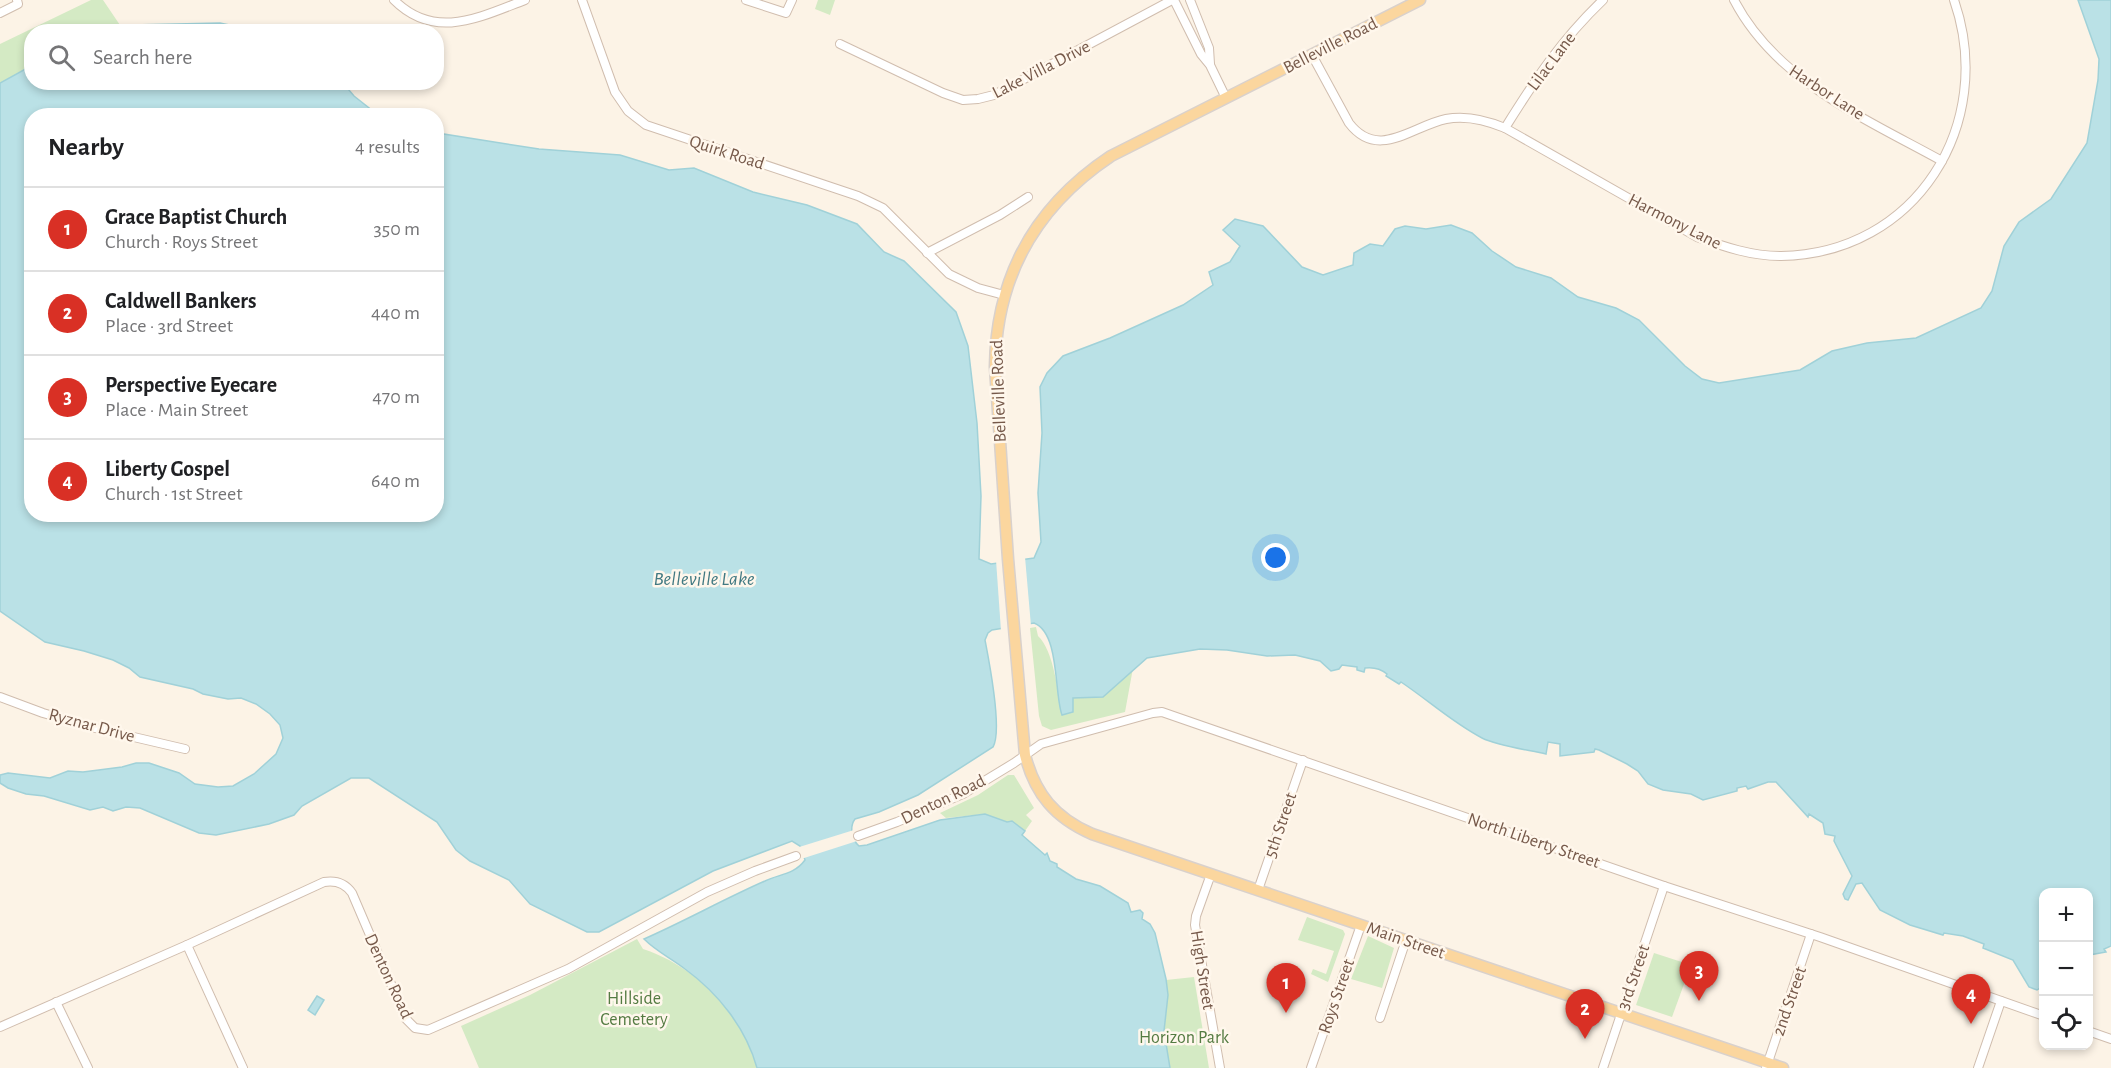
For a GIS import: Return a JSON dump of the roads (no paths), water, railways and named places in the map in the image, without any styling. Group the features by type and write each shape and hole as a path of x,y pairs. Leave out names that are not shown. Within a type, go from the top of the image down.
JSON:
{"main road":[{"name":"Belleville Road","path":"1040,793 1032,779 1025,755 1008,560 995,367 996,333 1004,296 1016,264 1029,237 1057,201 1074,183 1111,156 1419,0"},
{"name":"Main Street","path":"1040,793 1057,813 1082,830 1621,1012 1766,1066 1783,1068"}],"street":[{"path":"0,14 18,4 17,0"},
{"path":"394,0 411,14 432,22 443,23 468,20 525,0"},
{"name":"Quirk Road","path":"582,0 615,92 623,105 637,119 667,133 858,196 883,208 949,273 963,282 1004,296"},
{"path":"746,0 786,13 792,0"},
{"name":"Lake Villa Drive","path":"840,44 943,93 963,100 978,99 993,95 1173,0 1226,98"},
{"name":"Lake Villa Drive","path":"1190,0 1209,48 1210,65"},
{"name":"Lilac Lane","path":"1505,128 1550,58 1603,0"},
{"name":"Harbor Lane","path":"1734,0 1762,42 1798,76 1818,90 1942,161"},
{"name":"Harmony Lane","path":"1312,55 1349,123 1357,132 1368,138 1379,141 1395,138 1456,117 1481,120 1505,128 1697,237 1732,249 1766,255 1793,255 1817,252 1866,235 1888,221 1911,201 1942,161 1957,128 1966,89 1964,36 1954,0"},
{"path":"927,253 1000,215 1028,196"},
{"name":"Ryznar Drive","path":"0,697 91,727 185,749"},
{"name":"North Liberty Street","path":"1025,755 1041,744 1162,712 1664,886 1811,934 2039,1015"},
{"name":"Denton Road","path":"858,836 963,794 1025,755"},
{"name":"5th Street","path":"1258,890 1303,760"},
{"name":"Denton Road","path":"0,1027 324,882 340,882 352,894 406,1019 415,1028 428,1030 568,969 715,888 796,856"},
{"name":"High Street","path":"1211,874 1195,925 1220,1068"},
{"name":"3rd Street","path":"1603,1068 1664,886"},
{"name":"Roys Street","path":"1311,1068 1361,925"},
{"name":"2nd Street","path":"1766,1066 1811,934"},
{"path":"1380,1018 1406,940"},
{"path":"187,945 243,1068"},
{"path":"1978,1068 2001,1001"},
{"path":"56,1002 88,1068"},
{"path":"2093,1033 2111,1039"}],"water":[{"name":"Belleville Lake","path":"2078,0 2111,0 2111,946 2104,949 2106,952 2093,954 2093,888 2039,888 2039,989 2037,990 2029,987 2013,960 1983,948 1984,944 1963,936 1944,933 1943,935 1910,925 1880,910 1862,883 1856,884 1848,900 1845,899 1843,894 1852,876 1834,841 1835,836 1825,834 1823,823 1809,814 1808,817 1776,782 1768,782 1748,789 1746,786 1737,788 1737,791 1703,800 1691,794 1663,790 1648,784 1638,771 1627,764 1599,750 1560,756 1560,744 1548,742 1546,754 1496,743 1471,732 1401,682 1399,684 1380,670 1365,668 1364,672 1357,670 1357,667 1342,665 1339,669 1331,671 1320,661 1295,655 1267,656 1227,650 1200,649 1147,658 1103,697 1073,698 1073,712 1062,715 1052,651 1042,629 1034,623 992,630 985,640 996,711 996,738 993,747 918,795 879,812 855,819 852,826 853,837 859,846 867,845 940,820 985,814 1007,822 1012,821 1025,831 1022,835 1045,855 1047,853 1050,861 1057,864 1057,867 1076,879 1100,886 1128,903 1131,912 1140,910 1143,913 1142,919 1150,924 1155,933 1166,979 1168,995 1164,1031 1170,1068 757,1068 746,1039 719,1000 680,965 644,939 750,888 796,869 805,860 800,846 792,841 713,871 599,932 587,932 530,904 509,880 470,861 456,850 437,822 369,778 351,778 302,806 294,815 269,824 216,835 199,833 140,808 126,807 113,811 103,807 90,810 44,796 26,794 0,783 0,775 8,773 50,778 68,771 83,772 149,763 179,773 195,784 233,786 254,774 276,754 283,738 280,725 256,704 241,698 228,699 203,694 193,689 140,677 113,660 45,642 0,611 0,83 24,70 24,90 349,90 369,108 24,108 24,522 444,522 444,134 539,149 620,155 669,170 694,168 753,192 807,205 857,224 884,252 904,261 956,312 968,346 977,423 981,496 979,559 991,564 1034,558 1041,542 1038,493 1042,433 1040,387 1047,373 1063,356 1110,338 1183,305 1213,285 1209,272 1230,262 1240,246 1223,230 1235,219 1263,226 1302,267 1323,275 1353,265 1354,253 1370,244 1383,246 1395,229 1405,226 1426,229 1451,225 1472,233 1492,251 1516,267 1551,278 1578,297 1616,308 1639,320 1685,366 1702,379 1719,383 1800,370 1832,351 1867,343 1916,338 1981,308 1992,291 2004,246 2019,222 2051,199 2087,143 2098,80 2099,59"},
{"path":"220,23 225,24 176,24"},
{"path":"317,996 324,1000 315,1015 308,1010"}],"place":[{"name":"Perspective Eyecare","path":"1699,1001"},
{"name":"Grace Baptist Church","path":"1286,1013"},
{"name":"Liberty Gospel","path":"1971,1024"},
{"name":"Caldwell Bankers","path":"1585,1039"}],"park label":[{"name":"Hillside Cemetery","path":"634,1008"},
{"name":"Horizon Park","path":"1184,1037"}]}
